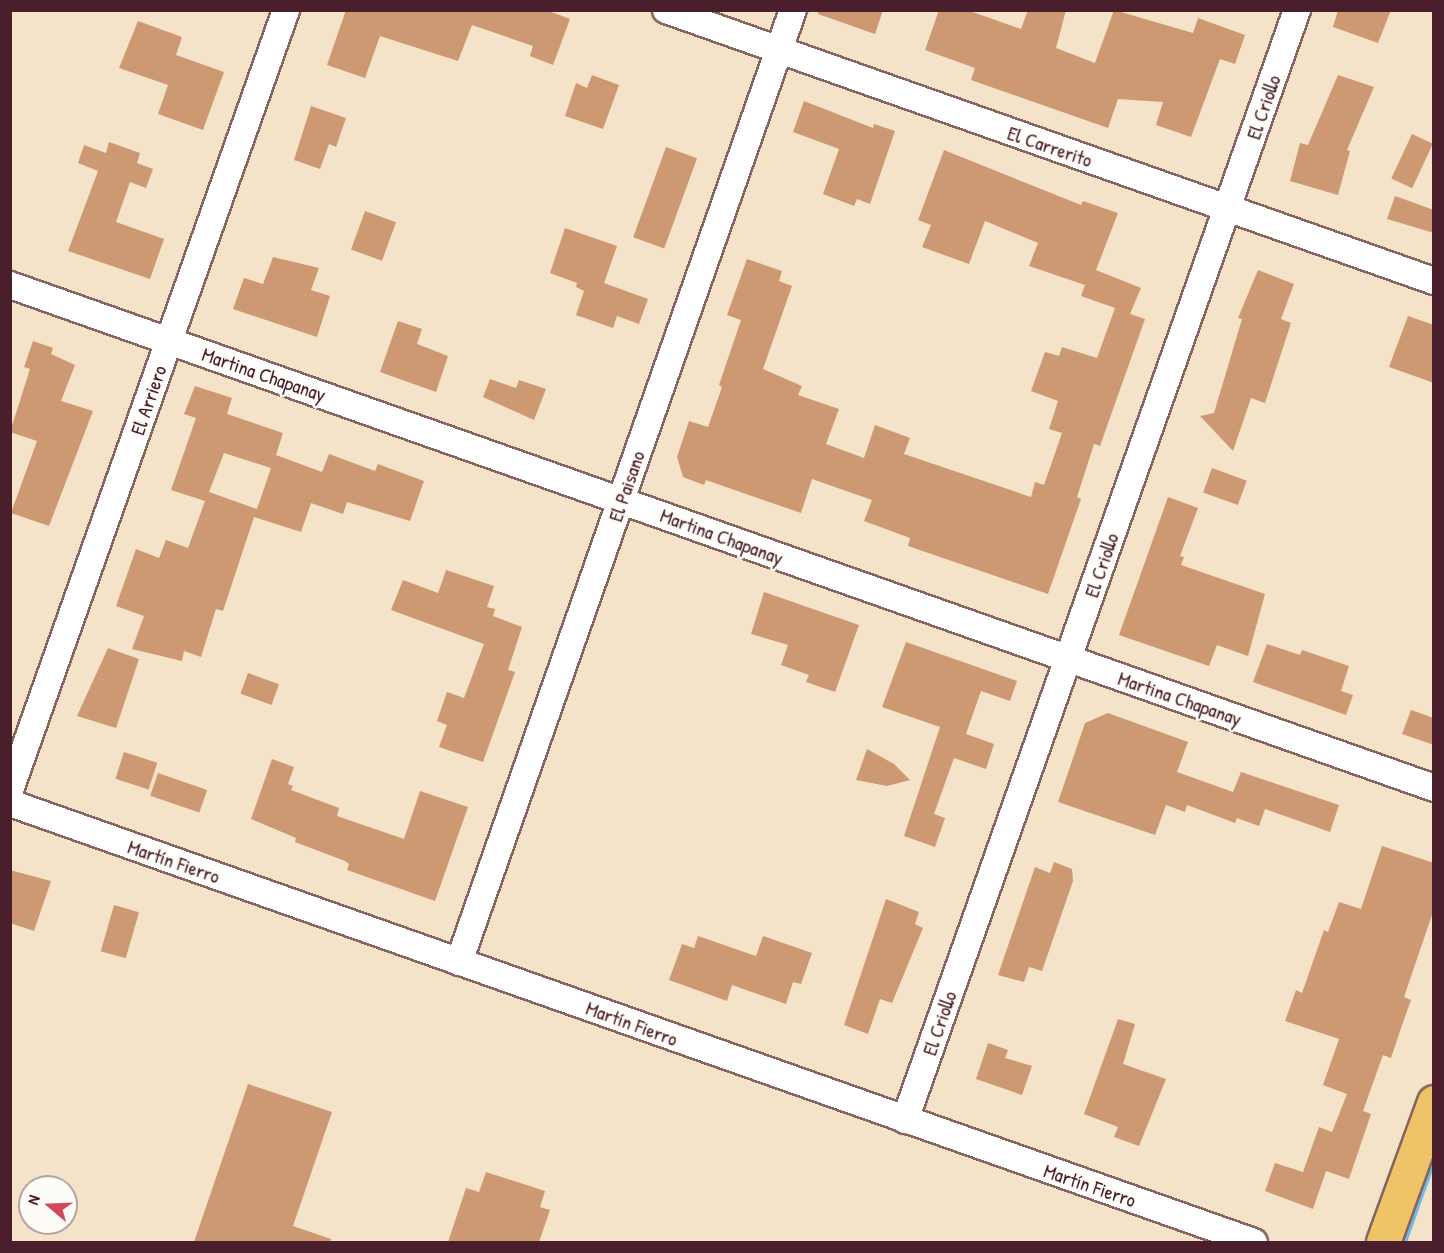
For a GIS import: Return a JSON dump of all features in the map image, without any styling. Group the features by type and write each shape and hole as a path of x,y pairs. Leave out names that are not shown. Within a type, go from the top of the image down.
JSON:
{"main road":[{"path":"1383,1242 1434,1102"}],"street":[{"name":"El Arriero","path":"10,790 285,10"},
{"name":"El Carrerito","path":"666,10 1434,281"},
{"name":"El Paisano","path":"459,962 793,10"},
{"name":"El Criollo","path":"905,1119 1297,10"},
{"name":"Martina Chapanay","path":"10,285 1434,788"},
{"name":"Martín Fierro","path":"10,803 1254,1242"}],"building":[{"path":"346,10 546,10 570,19 553,65 530,56 533,46 472,25 458,61 380,36 365,78 327,65"},
{"path":"818,10 883,10 875,34 818,14"},
{"path":"939,10 967,10 1021,29 1028,10 1066,10 1056,48 1095,63 1114,10 1193,33 1198,18 1245,35 1235,64 1220,59 1191,137 1156,125 1163,102 1118,99 1108,128 971,80 975,68 925,50"},
{"path":"1338,10 1391,10 1378,43 1333,27"},
{"path":"138,21 182,37 176,55 224,72 203,130 158,114 168,85 119,68"},
{"path":"592,75 619,85 603,129 565,116 576,83 587,88"},
{"path":"1338,75 1374,87 1347,150 1350,151 1338,195 1290,181 1300,143 1308,145"},
{"path":"804,101 873,128 874,124 895,131 870,204 857,199 854,206 823,194 839,149 793,132"},
{"path":"311,106 346,118 336,147 329,144 320,169 294,160"},
{"path":"1412,134 1433,144 1412,188 1391,178"},
{"path":"109,142 140,153 137,163 153,169 146,188 130,182 116,222 164,239 150,279 68,251 98,171 78,163 84,145 106,153"},
{"path":"666,147 697,158 664,248 633,237"},
{"path":"944,150 1081,205 1083,201 1118,213 1096,270 1141,288 1130,314 1145,319 1100,446 1094,444 1077,497 1081,499 1048,594 908,546 910,538 864,521 872,500 812,479 801,513 706,480 704,485 683,477 677,457 689,421 708,427 722,387 719,385 741,320 727,315 747,259 782,271 779,281 792,286 763,369 802,386 798,395 839,409 826,444 864,458 875,425 910,438 904,454 1031,497 1035,482 1044,485 1062,433 1049,429 1058,401 1031,391 1045,352 1059,356 1062,347 1097,358 1115,308 1081,296 1085,285 1029,266 1038,243 985,221 969,264 922,247 931,225 918,220"},
{"path":"1395,196 1434,210 1434,233 1387,219"},
{"path":"365,211 396,222 382,261 351,250"},
{"path":"565,228 617,246 604,283 648,299 639,324 617,316 613,328 576,315 584,291 576,287 577,283 550,273"},
{"path":"273,257 319,268 311,290 330,296 317,337 233,309 244,278 263,284"},
{"path":"1258,270 1294,284 1281,319 1291,323 1265,403 1251,398 1233,451 1200,416 1214,413 1242,319 1238,318"},
{"path":"1408,316 1434,325 1434,383 1389,367"},
{"path":"398,321 422,329 417,344 448,356 436,392 380,372"},
{"path":"33,341 53,348 51,354 75,365 61,401 93,411 49,526 11,513 37,441 10,432 30,369 24,367"},
{"path":"490,379 516,388 519,380 546,389 534,420 483,397"},
{"path":"195,386 232,398 227,414 283,433 276,455 322,472 329,454 375,471 378,464 424,481 410,521 347,502 343,514 311,503 301,532 254,517 223,611 216,609 201,657 184,651 182,661 132,649 144,616 116,606 136,549 159,558 166,540 188,548 205,501 171,490 196,418 184,414","holes":["224,453 271,468 257,509 209,492"]},
{"path":"1212,468 1247,481 1238,505 1203,492"},
{"path":"1168,497 1198,508 1180,556 1184,557 1181,565 1265,594 1248,656 1217,645 1209,666 1119,635"},
{"path":"446,570 494,586 487,607 495,609 493,616 522,627 508,670 515,672 483,762 439,747 447,725 437,721 447,692 464,698 484,644 391,610 403,580 438,593"},
{"path":"764,592 859,625 835,692 806,682 809,675 781,665 788,645 751,634"},
{"path":"906,642 1017,681 1010,701 981,691 966,734 994,744 986,769 954,758 934,814 945,818 935,847 904,836 940,727 882,707"},
{"path":"1267,644 1300,655 1302,650 1349,666 1341,691 1353,695 1346,715 1253,682"},
{"path":"108,648 139,659 116,728 77,716"},
{"path":"248,673 279,684 271,705 240,694"},
{"path":"1411,710 1434,718 1434,745 1402,734"},
{"path":"1108,713 1188,742 1177,772 1233,792 1241,772 1339,805 1330,832 1265,809 1259,826 1237,818 1235,823 1187,805 1185,812 1166,805 1155,835 1058,802 1085,723"},
{"path":"867,749 894,764 910,780 887,786 856,780"},
{"path":"124,752 157,763 149,789 115,779"},
{"path":"272,759 294,767 288,784 293,786 291,790 339,808 337,816 404,839 420,791 468,807 435,901 347,870 349,864 345,861 295,842 296,838 251,819"},
{"path":"158,773 207,790 199,813 150,796"},
{"path":"1382,846 1434,863 1434,909 1404,997 1411,1000 1391,1058 1383,1055 1363,1111 1371,1114 1349,1179 1326,1171 1313,1209 1265,1191 1275,1163 1303,1172 1319,1127 1332,1132 1347,1094 1323,1085 1339,1039 1285,1021 1296,990 1302,993 1324,930 1328,932 1339,902 1361,909"},
{"path":"1054,862 1072,869 1073,881 1042,971 1029,967 1024,982 998,975 1035,867 1050,873"},
{"path":"10,870 51,881 34,931 10,923"},
{"path":"886,899 919,912 915,924 923,928 892,1003 880,999 868,1034 844,1025"},
{"path":"114,905 139,912 126,958 101,951"},
{"path":"698,936 756,956 763,936 812,953 801,984 793,982 786,1004 732,985 727,1001 669,980 682,944 694,948"},
{"path":"1118,1019 1135,1024 1123,1064 1166,1079 1139,1146 1114,1137 1118,1127 1084,1114"},
{"path":"988,1043 1008,1050 1005,1058 1032,1066 1022,1095 976,1079"},
{"path":"248,1084 332,1112 293,1226 331,1239 330,1242 194,1242"},
{"path":"486,1172 545,1191 540,1207 550,1210 539,1242 448,1242 466,1188 479,1192"}],"waterway":[{"path":"1403,1242 1434,1155"}]}
